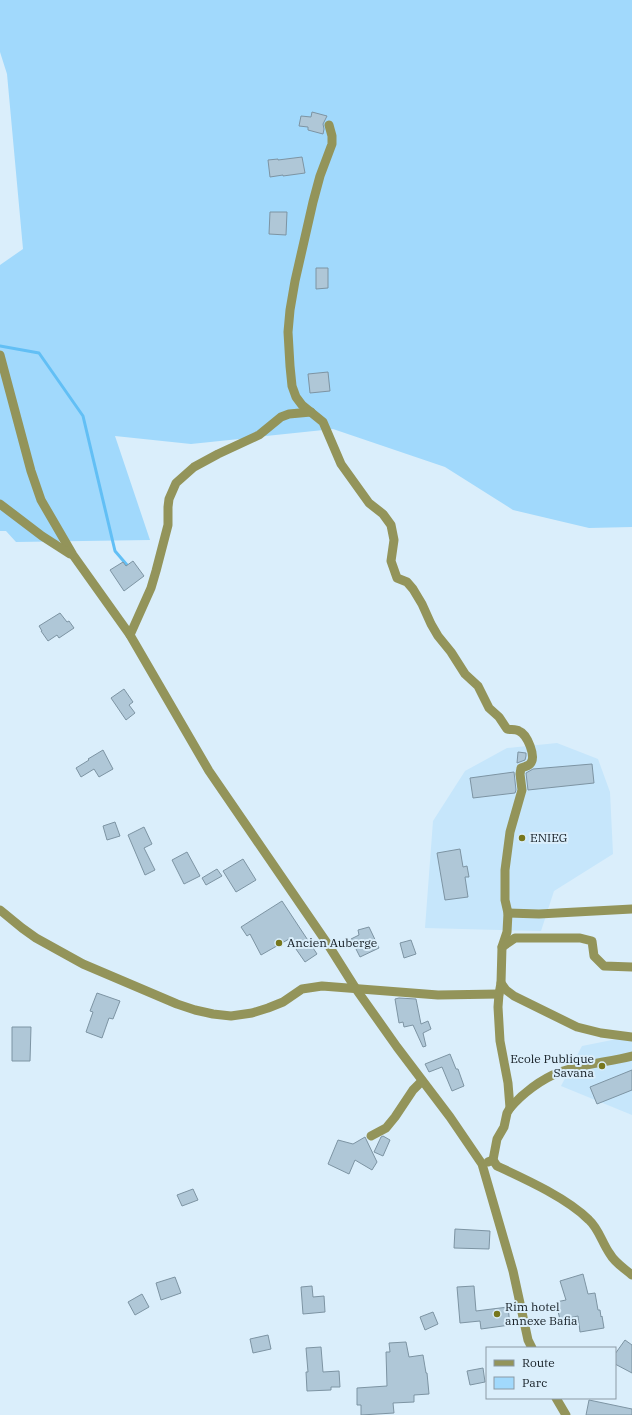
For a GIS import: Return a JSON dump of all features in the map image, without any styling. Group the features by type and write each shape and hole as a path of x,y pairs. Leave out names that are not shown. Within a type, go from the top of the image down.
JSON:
{"street":[{"path":"329,125 332,136 332,144 320,176 295,281 288,332 292,386 296,397 302,405 323,422 341,464 369,503 383,514 391,525 394,540 391,561 397,578 407,582 413,589 438,636 451,652 465,674 478,686 489,708 499,717 507,729 521,731 533,754 530,764 521,768 520,774 522,790 510,832 505,870 505,900 508,913 507,932 502,947 498,1026 508,1083 510,1108"},
{"path":"0,355 31,471 41,500 73,555 130,635 209,771 314,923 356,989 422,1081 450,1116 482,1164 508,1252 528,1340 532,1347"},
{"path":"130,635 151,588 168,525 170,499 176,483 194,467 259,435 281,417 289,414 311,412"},
{"path":"0,504 42,536 73,555"},
{"path":"508,913 539,914 632,909"},
{"path":"0,910 22,928 59,951 106,975 195,1010 213,1014 231,1016 252,1013 283,1002 302,989 322,986 438,995 499,994"},
{"path":"502,947 515,938 580,938 592,941 594,956 604,966 632,967"},
{"path":"501,983 506,990 514,996 577,1026 601,1033 632,1037"},
{"path":"632,1056 559,1072 540,1082 517,1100 510,1108 507,1113 504,1127 497,1139 493,1160 497,1166 541,1187 565,1202 589,1220 597,1229 610,1256 632,1275"},
{"path":"371,1136 386,1128 399,1112 413,1090 422,1081"},
{"path":"482,1164 493,1160"},
{"path":"557,1399 566,1415"}],"shaded area":[{"name":"ENIEG","path":"557,743 598,759 610,792 613,854 554,891 541,931 425,928 433,821 465,771 507,748"},
{"name":"Ecole Publique Savana","path":"632,1036 632,1115 561,1086 582,1046"}],"green space":[{"path":"0,0 632,0 632,527 589,528 513,510 445,467 333,429 191,444 115,436 150,540 16,542 6,531 0,531 0,265 23,249 7,74 0,52"}],"building":[{"path":"312,112 327,116 323,124 323,134 308,130 308,127 299,126 301,116 311,117"},
{"path":"302,157 305,173 270,177 268,160"},
{"path":"270,212 287,212 286,235 269,234"},
{"path":"316,268 328,268 328,288 316,289"},
{"path":"328,372 330,391 310,393 308,374"},
{"path":"133,561 144,576 124,591 110,570 123,562 126,566"},
{"path":"60,613 74,628 59,638 57,635 48,641 39,626"},
{"path":"124,689 133,702 129,705 135,713 126,720 111,698"},
{"path":"103,750 113,769 99,777 94,769 81,777 76,768"},
{"path":"518,752 526,753 526,756 525,760 517,763"},
{"path":"592,764 594,783 528,790 526,773 533,769"},
{"path":"514,772 515,793 473,798 470,778"},
{"path":"115,822 120,836 107,840 103,826"},
{"path":"144,827 152,844 144,848 155,870 145,875 128,835"},
{"path":"460,849 463,867 467,866 469,877 465,877 468,897 445,900 437,853"},
{"path":"187,852 200,876 184,884 172,860"},
{"path":"243,859 256,880 236,892 223,871"},
{"path":"217,869 222,876 206,885 202,878"},
{"path":"282,901 317,954 305,962 289,939 261,955 250,934 247,936 241,927"},
{"path":"369,927 379,948 360,957 351,939 359,935 358,930"},
{"path":"411,940 416,954 404,958 400,943"},
{"path":"97,993 120,1001 113,1019 109,1018 102,1038 86,1032 93,1012 90,1011"},
{"path":"395,999 416,999 421,1024 428,1021 431,1029 423,1033 426,1046 423,1047 413,1025 404,1027 403,1022 399,1023"},
{"path":"12,1027 31,1027 30,1061 12,1061"},
{"path":"450,1054 456,1069 458,1069 464,1086 452,1091 442,1067 429,1072 425,1064"},
{"path":"632,1070 632,1090 597,1104 590,1087"},
{"path":"383,1136 390,1140 383,1156 374,1152 381,1137"},
{"path":"365,1137 377,1162 372,1170 355,1160 349,1174 328,1164 338,1140 353,1144"},
{"path":"193,1189 198,1200 182,1206 177,1195"},
{"path":"455,1229 490,1231 489,1249 454,1248"},
{"path":"583,1274 588,1294 595,1293 598,1310 600,1310 601,1317 602,1316 604,1328 580,1332 578,1316 560,1320 556,1302 566,1300 560,1281"},
{"path":"175,1277 181,1293 161,1300 156,1283"},
{"path":"312,1286 313,1297 324,1296 325,1312 303,1314 301,1287"},
{"path":"474,1286 476,1311 508,1307 510,1325 481,1329 480,1321 460,1323 457,1287"},
{"path":"142,1294 149,1307 135,1315 128,1302"},
{"path":"433,1312 438,1324 425,1330 420,1317"},
{"path":"268,1335 271,1349 253,1353 250,1339"},
{"path":"625,1340 632,1345 632,1373 616,1365 616,1353"},
{"path":"406,1342 409,1357 423,1355 427,1373 429,1394 414,1395 414,1402 393,1403 394,1413 361,1415 361,1405 357,1405 357,1388 387,1386 386,1352 390,1352 389,1343"},
{"path":"321,1347 323,1372 339,1371 340,1387 331,1387 331,1390 307,1391 306,1372 308,1372 306,1348"},
{"path":"483,1368 485,1382 470,1385 467,1371"},
{"path":"589,1400 632,1409 632,1415 586,1415"}],"waterway":[{"path":"0,346 39,353 83,416 115,551 127,565"}],"place":[{"name":"ENIEG","path":"522,838"},
{"name":"Ancien Auberge","path":"279,943"},
{"name":"Ecole Publique Savana","path":"602,1066"},
{"name":"Rim hotel annexe Bafia","path":"497,1314"}]}
